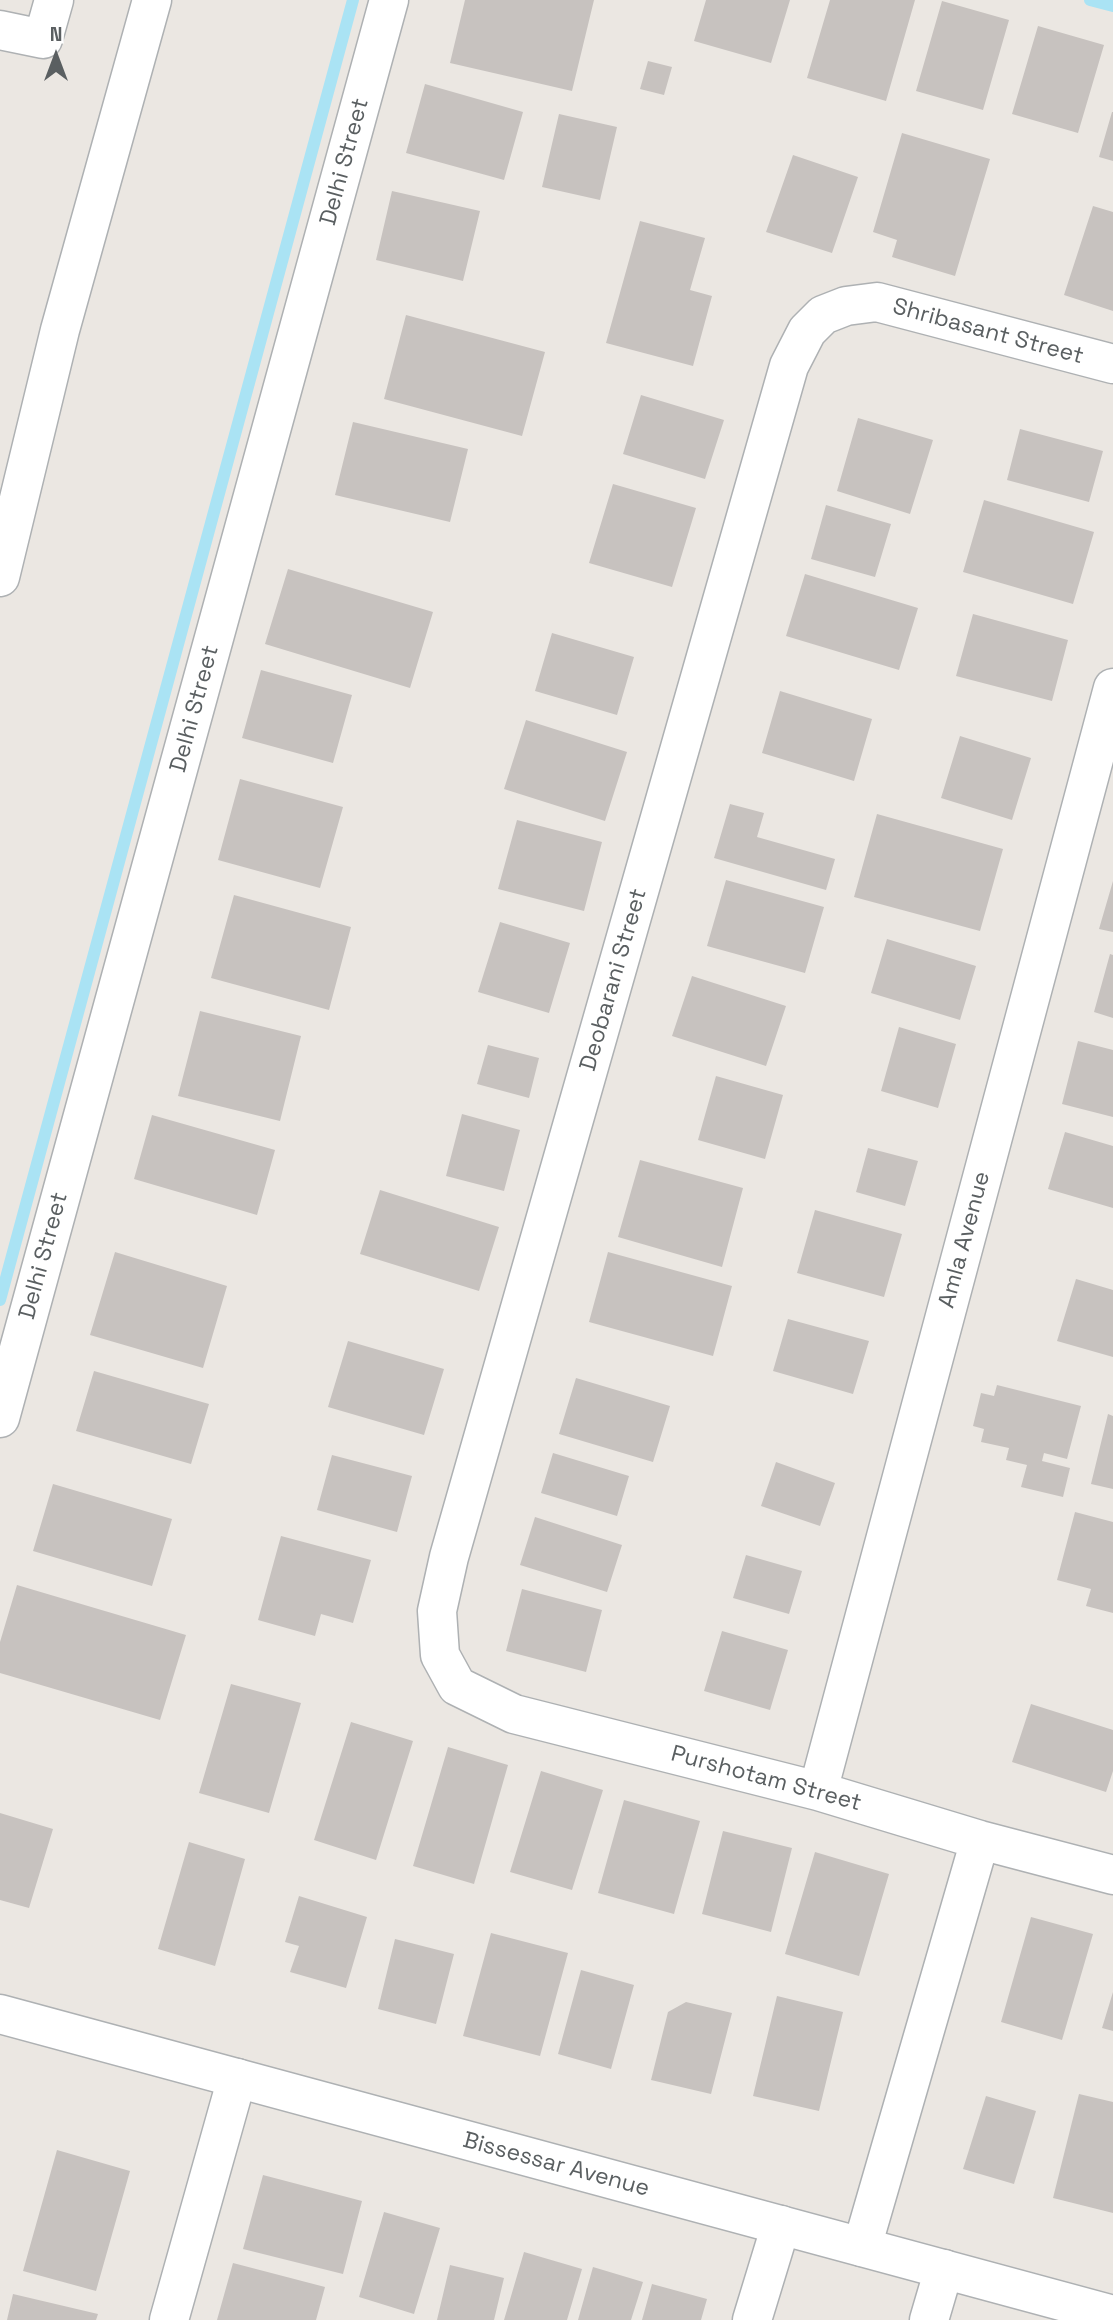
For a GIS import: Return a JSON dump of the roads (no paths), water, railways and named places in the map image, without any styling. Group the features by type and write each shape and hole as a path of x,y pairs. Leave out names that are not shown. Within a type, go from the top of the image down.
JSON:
{"street":[{"path":"0,30 43,39 54,0"},
{"path":"0,577 60,330 152,0"},
{"name":"Delhi Street","path":"0,1418 389,0"},
{"name":"Shribasant Street","path":"823,315 846,306 877,302 1113,364"},
{"name":"Deobarani Street","path":"440,1655 437,1611 449,1558 785,379 807,331 823,315"},
{"name":"Amla Avenue","path":"818,1791 1113,688"},
{"name":"Purshotam Street","path":"440,1655 457,1686 514,1714 818,1791 980,1840 1113,1875"},
{"path":"863,2247 980,1840"},
{"name":"Bissessar Avenue","path":"0,2014 1113,2315"},
{"path":"169,2320 237,2078"},
{"path":"752,2320 781,2225"},
{"path":"929,2320 944,2269"}],"waterway":[{"path":"0,1300 353,0"},
{"path":"1090,0 1113,6"}]}
